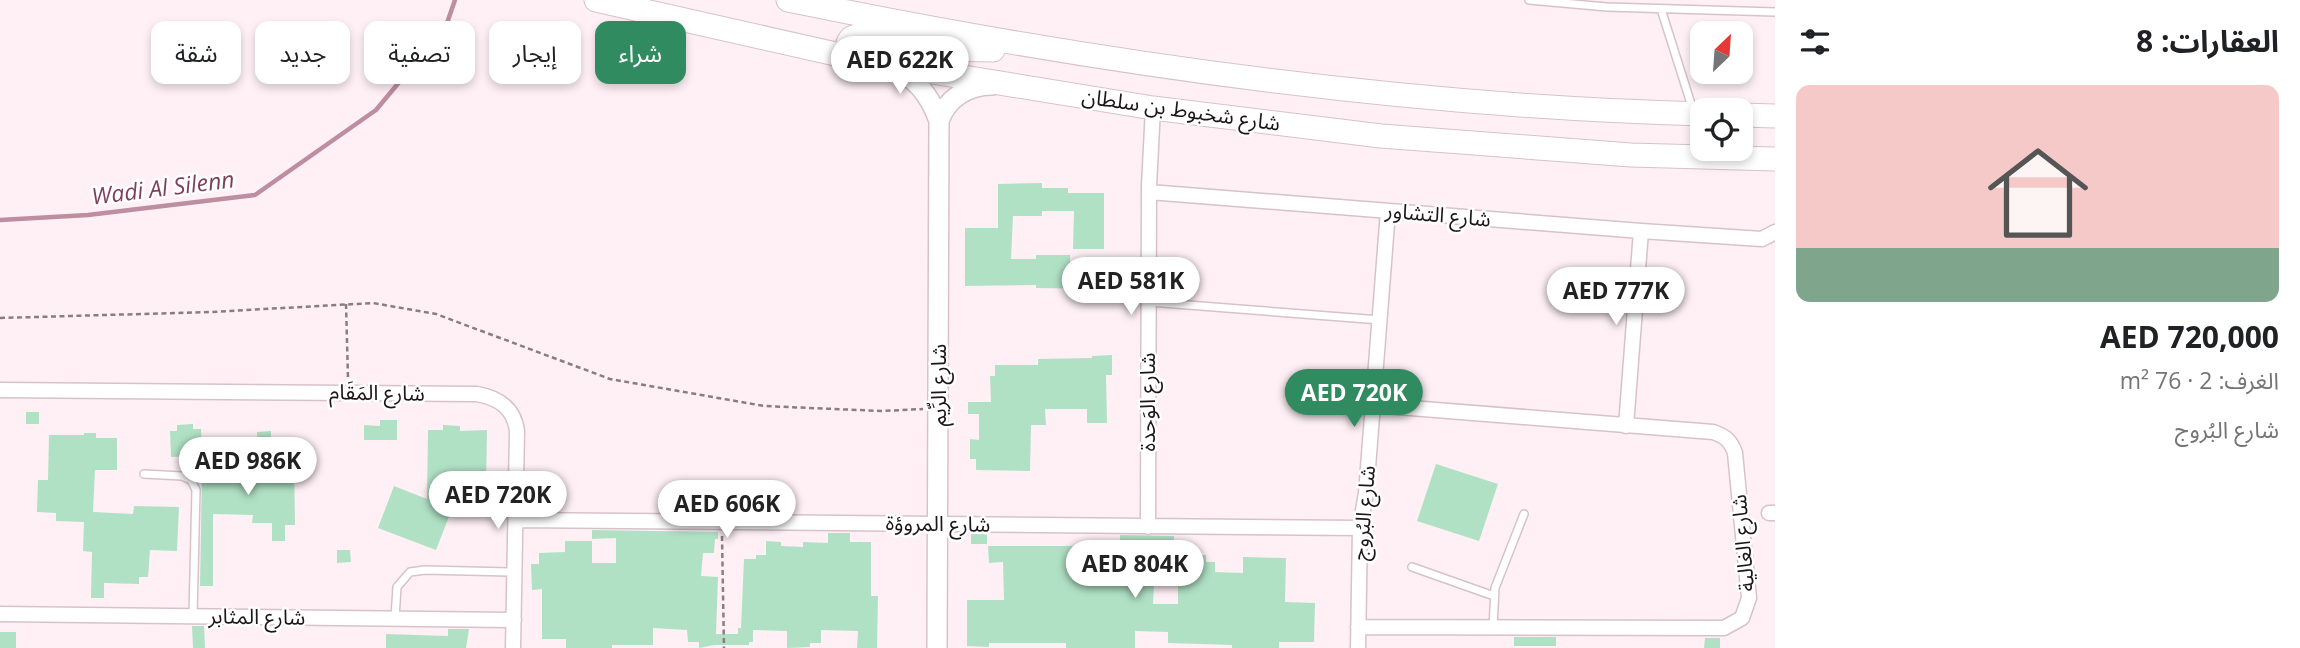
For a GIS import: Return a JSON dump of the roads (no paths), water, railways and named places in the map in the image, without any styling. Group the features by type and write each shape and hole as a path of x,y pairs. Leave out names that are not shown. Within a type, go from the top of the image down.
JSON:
{"main road":[{"name":"شارع شخبوط بن سلطان","path":"596,0 862,60 1153,108 1381,136 1632,155 1775,159"},
{"name":"شارع شخبوط بن سلطان","path":"788,0 1027,46 1236,76 1385,93 1537,106 1690,114"},
{"path":"862,60 847,48 851,38 856,35 960,51 1027,46"},
{"path":"1753,115 1775,116"}],"street":[{"name":"شارع الرِّيم","path":"862,60 898,70 919,86 926,94 939,121 937,648"},
{"path":"939,121 946,106 962,93 982,85 1002,85"},
{"name":"شارع الوَحدة","path":"1148,527 1149,192 1153,108"},
{"name":"شارع التشاور","path":"1149,192 1762,239 1775,232"},
{"name":"شارع البُروج","path":"1357,648 1360,528 1366,493 1388,211"},
{"path":"1626,426 1641,231"},
{"name":"شارع المَقَام","path":"0,390 477,394 500,401 510,410 517,431 513,648"},
{"name":"شارع الغالية","path":"1358,626 1724,628 1737,622 1746,612 1749,598 1732,446 1721,435 1713,432 1373,405"},
{"name":"شارع المروؤة","path":"516,520 1360,528"},
{"name":"شارع المثابر","path":"0,614 514,620"}],"lane":[{"path":"1529,0 1647,9 1775,12"},
{"path":"1643,0 1647,9"},
{"path":"1661,9 1693,98"},
{"path":"1148,302 1380,320"},
{"path":"144,474 182,475 191,480 196,490 193,616"},
{"path":"1493,628 1497,581 1524,514"},
{"path":"1412,567 1494,596"},
{"path":"395,618 397,587 410,572 515,572"}],"waterway":[{"name":"Wadi Al Silenn","path":"0,220 88,215 255,195 376,110 446,26 455,0"}]}
